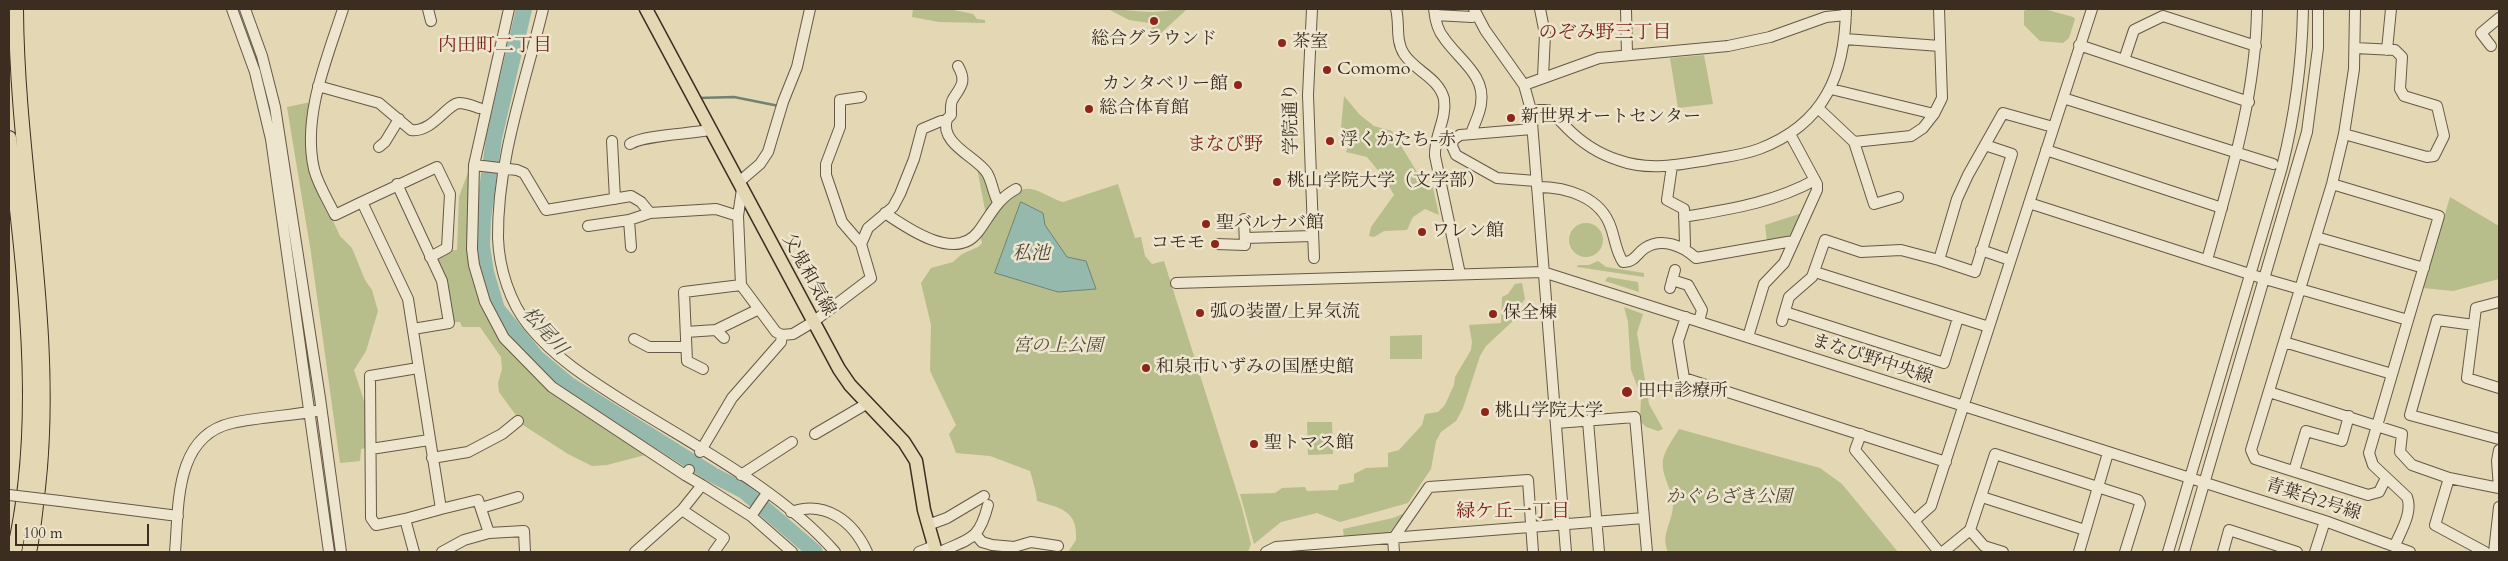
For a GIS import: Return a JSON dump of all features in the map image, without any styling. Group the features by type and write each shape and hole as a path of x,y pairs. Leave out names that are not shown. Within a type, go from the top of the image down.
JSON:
{"highway":[{"path":"16,9 16,68 36,257 43,362 42,455 29,552"},
{"path":"9,138 22,260 30,393 28,451 14,552"}],"main road":[{"name":"父鬼和気線","path":"646,9 839,369 868,404 904,442 916,461 928,525 937,550"}],"street":[{"path":"232,9 255,72 270,139 329,552"},
{"path":"245,9 262,56 275,107 322,410 340,552"},
{"path":"343,9 318,86 310,142 314,171 335,215 397,184 437,167 446,185 450,202 447,248 430,257"},
{"path":"428,9 431,21"},
{"path":"509,9 480,136 471,227 474,265 485,302 504,338 552,387 687,472 702,485 752,515 792,552"},
{"path":"543,9 502,169 499,215 498,240 502,266 510,292 524,320 564,361 654,421 741,475 812,527 835,552"},
{"path":"810,9 797,67 783,102 768,152 741,185 738,216 741,285 776,332 782,335 793,334 814,322 872,278 861,244 842,222 825,170 840,127 840,100 861,97"},
{"name":"学院通り","path":"1312,9 1308,95 1314,258"},
{"path":"1396,9 1398,39 1403,53 1436,84 1443,98 1444,118 1436,143 1435,156 1460,274"},
{"path":"1540,9 1545,34 1543,77"},
{"path":"1854,142 1911,136 1923,128 1934,114 1942,98 1939,9"},
{"path":"1914,521 1932,506 2092,9"},
{"path":"2207,260 2237,154 2249,102 2256,46 2257,9"},
{"path":"2168,552 2292,127 2302,50 2303,9"},
{"path":"2184,552 2307,132 2318,48 2318,9"},
{"path":"2355,9 2354,69 2344,134 2332,184 2251,450 2255,459 2368,496 2379,492 2386,478"},
{"path":"2387,50 2390,9"},
{"path":"1471,134 1482,104 1482,92 1467,63 1444,38 1435,12 1472,17 1475,12 1524,85 1530,110 1537,184 1566,552"},
{"path":"1524,85 1587,60 1734,45 1770,37 1846,12 1842,58 1831,89 1818,108 1790,134 1748,153 1672,166 1640,166 1617,160 1588,145 1548,110 1530,110"},
{"path":"1627,55 1629,14"},
{"path":"2124,60 2134,30 2163,16 2256,46"},
{"path":"2491,46 2482,33 2499,18"},
{"path":"1845,39 1940,46"},
{"path":"2079,45 2249,102"},
{"path":"2344,134 2427,158 2434,156 2444,136 2438,106 2404,96 2400,89 2402,57 2395,50 2355,48"},
{"path":"946,122 951,115 952,100 962,86 962,75 958,66"},
{"path":"318,86 371,100 399,119 411,130 416,131 439,119 454,105 462,104 479,108"},
{"path":"480,136 479,108 492,86"},
{"path":"1831,89 1934,114"},
{"path":"2063,98 2272,164"},
{"path":"1818,108 1854,142 1874,204 1898,197"},
{"path":"1939,260 1958,198 2003,113 2053,128"},
{"path":"379,147 385,142 399,119"},
{"path":"861,244 868,228 893,207 902,191 914,159 922,129 940,121 946,122"},
{"path":"946,122 955,144 986,173 998,202"},
{"path":"1532,129 1460,135 1454,140 1452,146 1456,155 1497,178 1564,189 1584,196 1596,206 1611,226 1623,262 1634,258 1646,247 1652,245 1667,244 1683,248 1696,258 1793,241"},
{"path":"630,144 638,139 685,135 710,130"},
{"path":"1748,337 1764,284 1782,267 1816,194 1815,180 1790,134"},
{"path":"612,141 615,199"},
{"path":"1958,318 1944,362 1783,317 1790,297 1815,272 1825,240 1861,252 1901,250 1975,272 2012,154 1985,145"},
{"path":"2046,150 2222,208"},
{"path":"477,165 518,170 524,173 546,210 615,199 636,198 650,213"},
{"path":"1672,166 1667,200 1684,209 1686,245 1683,248"},
{"path":"1684,217 1766,202 1791,193 1815,180"},
{"path":"397,184 442,282 449,324 413,329"},
{"path":"2332,184 2439,216 2371,444 2370,458 2373,465 2407,497 2409,502 2409,509 2395,545"},
{"path":"885,213 927,237 956,244 966,242 975,236 998,202 1016,189"},
{"path":"362,202 408,299 441,509"},
{"path":"2029,203 2265,279 2408,320"},
{"path":"588,226 629,220 650,213 716,209 738,216"},
{"path":"1216,244 1245,245 1244,219"},
{"path":"629,220 631,247"},
{"path":"1245,238 1313,236"},
{"path":"2316,237 2424,268"},
{"path":"1982,250 2010,260"},
{"name":"まなび野中央線","path":"1176,283 1543,272 2190,479"},
{"path":"1815,272 1989,328"},
{"path":"1672,280 1688,285 1702,310 1699,321"},
{"path":"703,369 687,361 684,292 741,285"},
{"path":"2499,302 2476,308 2467,378 2499,388"},
{"path":"686,332 716,330 759,308"},
{"path":"1686,317 1678,341 1684,378 1946,462"},
{"path":"2474,324 2437,320 2410,415 2499,439"},
{"path":"716,330 724,338"},
{"path":"701,451 732,398 781,342 782,335"},
{"path":"634,339 649,347 686,347"},
{"path":"2284,342 2392,374"},
{"path":"418,368 370,376 372,523 376,525 405,519 478,500 489,533"},
{"path":"2269,392 2376,424 2402,434 2400,452 2412,465 2449,478 2499,488 2497,461 2499,450"},
{"path":"814,434 868,404"},
{"path":"175,552 181,482 194,448 212,431 231,424 322,410"},
{"path":"2294,471 2306,431 2342,441 2349,416"},
{"path":"1556,424 1635,417 1647,552"},
{"path":"432,458 468,452 502,434 518,421"},
{"path":"1588,421 1599,552"},
{"path":"1861,434 1855,450 1939,552"},
{"path":"371,449 429,440"},
{"path":"741,475 792,442"},
{"path":"2079,552 2108,453"},
{"path":"1943,552 1970,530 1995,454 2138,500 2140,504 2125,552"},
{"path":"2449,478 2435,525 2485,552"},
{"name":"青葉台2号線","path":"2190,479 2325,521 2410,552"},
{"path":"1394,552 1393,539 1429,487 1528,480 1533,552"},
{"path":"634,552 682,510 702,485"},
{"path":"752,515 767,494"},
{"path":"9,495 178,516"},
{"path":"481,508 518,497"},
{"path":"1982,497 2085,530"},
{"path":"919,552 937,550 976,535 983,525 986,501 928,525"},
{"path":"2494,552 2499,507"},
{"path":"791,512 812,508 841,517 857,533 867,552"},
{"path":"682,510 724,538 714,552"},
{"path":"1266,552 1276,547 1644,518"},
{"path":"405,519 414,552"},
{"path":"2315,552 2325,521"},
{"path":"1970,530 1984,546 2003,552"},
{"path":"2223,552 2229,530 2297,552"},
{"path":"442,552 464,540 489,533 524,531 525,552"},
{"path":"976,535 982,542 992,545 1014,547 1031,542 1058,546"}],"green space":[{"path":"913,9 949,9 973,14 977,19 985,20 985,23 939,22 912,17"},
{"name":"総合グラウンド","path":"1108,9 1152,12 1187,9 1158,36 1150,29 1157,24 1129,20"},
{"path":"2028,9 2044,9 2073,17 2075,19 2069,38 2063,43 2040,41 2024,25 2024,11"},
{"path":"1704,55 1713,104 1678,108 1670,58"},
{"path":"1344,96 1360,115 1374,126 1392,131 1417,172 1433,188 1439,215 1425,209 1413,217 1407,230 1384,231 1374,237 1369,236 1371,227 1394,195 1385,179 1367,157 1346,152 1351,140 1341,128"},
{"path":"311,102 306,143 310,171 340,236 352,248 365,280 372,290 378,311 366,351 354,370 367,410 366,448 361,449 360,461 340,463 311,253 287,107"},
{"path":"470,167 469,227 485,308 534,374 646,452 645,455 607,465 592,466 568,454 523,425 499,392 498,383 502,369 501,357 480,327 462,327 460,322 453,322 437,259 451,250 457,250 459,197"},
{"path":"977,168 981,171 995,202 986,215"},
{"name":"宮の上公園","path":"1118,184 1135,238 1141,237 1145,256 1152,264 1164,261 1242,508 1251,544 1248,552 1068,552 1076,540 1074,522 1066,512 1037,501 1030,471 990,456 956,453 949,434 956,425 930,371 931,325 921,283 931,268 953,262 962,254 978,247 982,243 980,234 1001,205 1008,198 1023,189 1039,191 1063,202"},
{"path":"2450,197 2499,226 2499,279 2453,291 2423,288"},
{"path":"1802,213 1791,237 1767,242 1765,225"},
{"path":"1586,223 1593,224 1598,228 1602,233 1602,247 1598,252 1593,256 1586,257 1579,256 1574,252 1570,247 1569,240 1570,233 1574,228 1579,224"},
{"path":"1598,261 1606,267 1644,273 1644,277 1577,267 1578,265 1589,265"},
{"path":"1608,277 1638,282 1639,292 1605,281"},
{"path":"1522,283 1525,299 1517,310 1514,320 1486,346 1480,356 1463,408 1456,421 1441,432 1436,441 1431,469 1408,503 1340,522 1317,513 1281,522 1254,544 1240,494 1275,493 1282,488 1305,487 1307,491 1338,490 1339,485 1354,482 1354,474 1366,468 1388,467 1388,453 1399,450 1422,425 1425,414 1438,412 1445,405 1454,385 1455,377 1471,350 1472,342 1469,325 1501,323 1502,297 1508,294 1515,284"},
{"path":"1624,307 1643,314 1637,333 1649,404 1663,429 1658,431 1646,427 1640,421 1641,396 1631,370 1628,322"},
{"path":"1422,335 1422,359 1390,359 1390,336"},
{"path":"1307,422 1332,422 1333,454 1308,455"},
{"name":"かぐらざき公園","path":"1679,429 1820,468 1842,484 1898,552 1668,552 1665,540 1673,504 1663,460"},
{"path":"1405,513 1388,534 1344,538 1343,529 1393,518"}],"water":[{"name":"私池","path":"1021,202 1043,213 1045,225 1067,257 1086,261 1096,289 1058,292 995,273"}],"waterway":[{"name":"松尾川","path":"524,9 494,138 483,219 482,246 486,272 497,309 537,358 568,384 713,475 744,491 815,552"},
{"path":"698,98 734,97 779,106"}],"place":[{"name":"総合グラウンド","path":"1154,21"},
{"name":"茶室","path":"1282,43"},
{"name":"Comomo","path":"1327,70"},
{"name":"カンタベリー館","path":"1238,85"},
{"name":"総合体育館","path":"1089,109"},
{"name":"新世界オートセンター","path":"1511,118"},
{"name":"浮くかたち-赤","path":"1330,141"},
{"name":"桃山学院大学（文学部）","path":"1277,182"},
{"name":"聖バルナバ館","path":"1206,224"},
{"name":"ワレン館","path":"1422,232"},
{"name":"コモモ","path":"1215,244"},
{"name":"弧の装置/上昇気流","path":"1200,313"},
{"name":"保全棟","path":"1493,314"},
{"name":"和泉市いずみの国歴史館","path":"1146,368"},
{"name":"田中診療所","path":"1627,392"},
{"name":"桃山学院大学","path":"1485,412"},
{"name":"聖トマス館","path":"1254,444"}],"district":[{"name":"のぞみ野三丁目","path":"1605,34"},
{"name":"内田町二丁目","path":"495,47"},
{"name":"まなび野","path":"1225,146"},
{"name":"緑ケ丘一丁目","path":"1513,513"}]}
